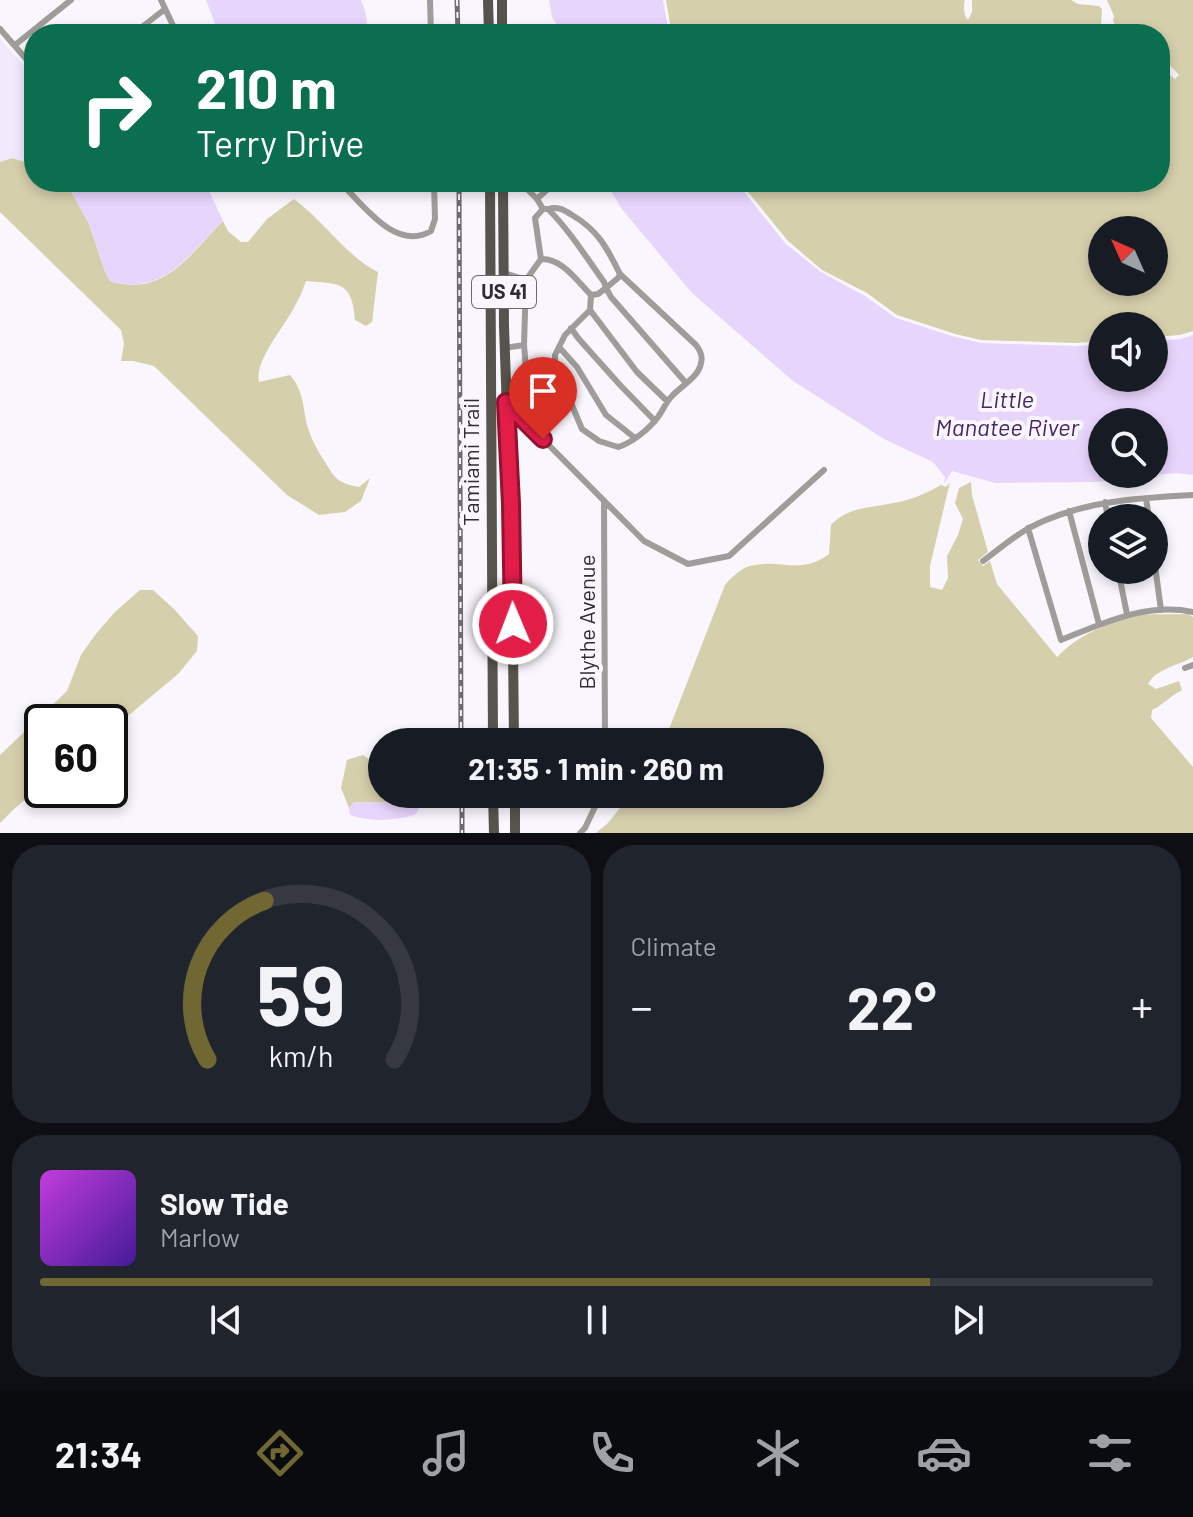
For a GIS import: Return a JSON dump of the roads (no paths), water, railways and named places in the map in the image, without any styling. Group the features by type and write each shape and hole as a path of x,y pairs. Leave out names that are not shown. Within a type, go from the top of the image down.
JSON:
{"main road":[{"path":"488,0 489,24"},
{"path":"502,0 502,24"},
{"name":"Tamiami Trail","path":"490,192 493,728"},
{"name":"Tamiami Trail","path":"503,192 514,728"},
{"path":"493,808 494,833"},
{"path":"515,808 515,833"}],"street":[{"path":"41,24 71,0"},
{"path":"161,0 172,24"},
{"path":"430,0 431,24"},
{"path":"146,24 165,9"},
{"path":"0,29 24,56"},
{"path":"15,45 24,38"},
{"path":"350,192 388,229 411,238 422,237 431,231 435,219 434,192"},
{"path":"530,192 573,238 611,297 686,383"},
{"path":"537,199 545,192"},
{"path":"522,417 529,406 524,345 526,280 541,259 535,218 546,209 561,209 594,230 620,274 696,345 700,351 700,367 667,401 655,421 635,438 618,447 599,441 582,429 555,373 554,360 565,335 590,310"},
{"path":"541,259 558,263 591,295 590,310 637,372 667,401"},
{"path":"504,273 526,280"},
{"path":"591,295 598,294 620,274"},
{"path":"571,328 655,421"},
{"path":"505,348 524,345"},
{"path":"559,347 577,367 606,415 635,438"},
{"path":"491,400 506,402 644,541 688,564 729,556 824,470"},
{"path":"983,561 1028,528 1069,511 1105,502 1193,495"},
{"path":"1146,498 1147,504"},
{"name":"Blythe Avenue","path":"604,502 605,728"},
{"path":"1069,511 1099,624"},
{"path":"1028,528 1061,640 1142,610 1193,612"},
{"path":"1121,584 1127,614"},
{"path":"1158,584 1161,610"},
{"path":"1185,668 1193,665"},
{"path":"580,833 595,808"}],"water":[{"path":"206,0 361,0 366,24 215,24"},
{"path":"549,0 663,0 667,24 556,24"},
{"path":"71,192 210,192 223,221 187,259 161,278 129,284 110,281 89,224"},
{"name":"Little Manatee River","path":"612,192 744,192 786,244 821,272 865,296 896,318 981,343 1088,345 1088,392 1168,392 1168,340 1193,335 1193,475 1168,474 1168,408 1088,408 1088,482 995,483 952,471 944,484 945,477 933,462 884,439 793,381 692,293 621,208"},
{"path":"354,802 368,803 368,808 419,809 415,815 399,819 366,819 350,815 349,808"}],"railway":[{"path":"457,0 458,24"},
{"path":"459,192 461,728"},
{"path":"462,808 462,833"}]}
